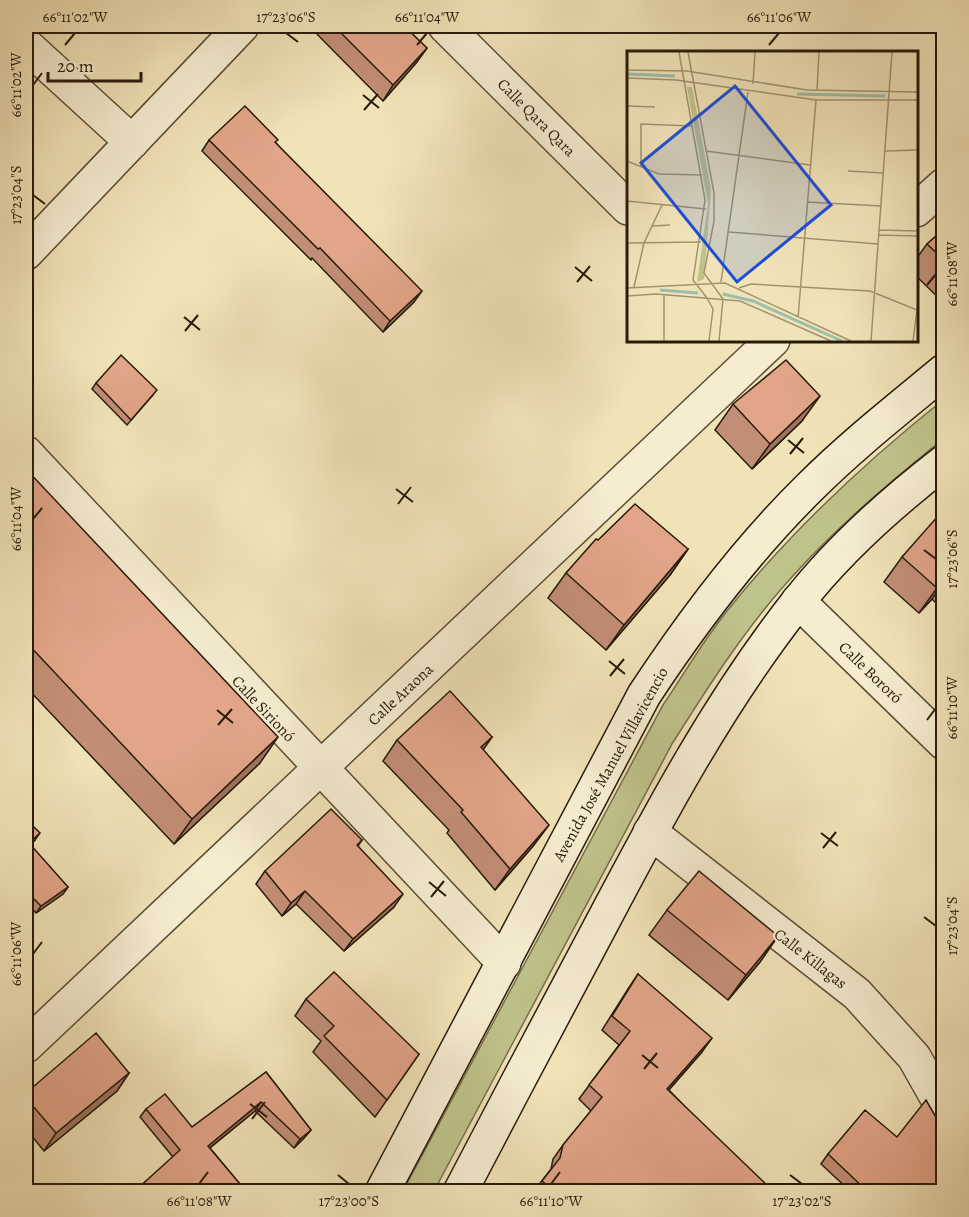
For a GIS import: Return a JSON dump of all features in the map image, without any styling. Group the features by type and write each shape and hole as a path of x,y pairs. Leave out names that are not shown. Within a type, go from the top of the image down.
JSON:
{"street":[{"path":"26,253 242,26"},
{"name":"Calle Qara Qara","path":"445,26 627,207"},
{"path":"26,45 132,142"},
{"path":"918,208 944,185"},
{"name":"Calle Araona","path":"26,1046 321,769 767,342"},
{"name":"Avenida José Manuel Villavicencio","path":"382,1191 644,695 690,628 744,557 808,489 863,437 944,371"},
{"name":"Calle Sirionó","path":"26,453 504,963"},
{"path":"462,1190 650,832 700,743 798,601 856,538 944,462"},
{"name":"Calle Bororó","path":"798,601 944,743"},
{"name":"Calle Killagas","path":"650,832 857,994 914,1057 944,1110"}],"green space":[{"path":"943,400 943,439 820,547 768,605 724,663 672,744 434,1191 403,1191 663,705 702,646 751,582 829,499"}],"building":[{"path":"334,26 404,26 427,48 393,85"},
{"path":"245,106 278,140 275,142 422,291 390,321 320,248 318,249 209,140"},
{"path":"944,229 944,260 927,244"},
{"path":"121,355 157,390 131,420 96,383"},
{"path":"786,360 820,396 770,444 733,404"},
{"path":"26,469 278,737 192,819 26,642"},
{"path":"635,504 688,549 624,625 566,573 596,539 598,540"},
{"path":"938,516 944,521 944,580 937,588 902,557"},
{"path":"450,691 492,737 481,747 549,825 510,869 461,812 463,810 397,740"},
{"path":"331,809 362,840 357,845 403,894 353,939 305,891 291,903 265,871"},
{"path":"26,819 40,833 29,843 68,887 41,906 26,891"},
{"path":"699,871 778,936 746,975 667,910"},
{"path":"334,972 419,1054 387,1100 324,1036 334,1026 306,999"},
{"path":"638,974 712,1038 667,1089 769,1187 765,1191 554,1191 542,1181 560,1158 563,1145 602,1097 589,1085 630,1031 612,1016"},
{"path":"96,1033 129,1073 56,1133 26,1098 26,1093"},
{"path":"266,1072 311,1130 300,1139 261,1102 208,1146 240,1184 229,1191 135,1191 180,1150 146,1109 165,1094 192,1127"},
{"path":"926,1100 944,1131 944,1191 867,1191 828,1154 865,1110 897,1137"}]}
